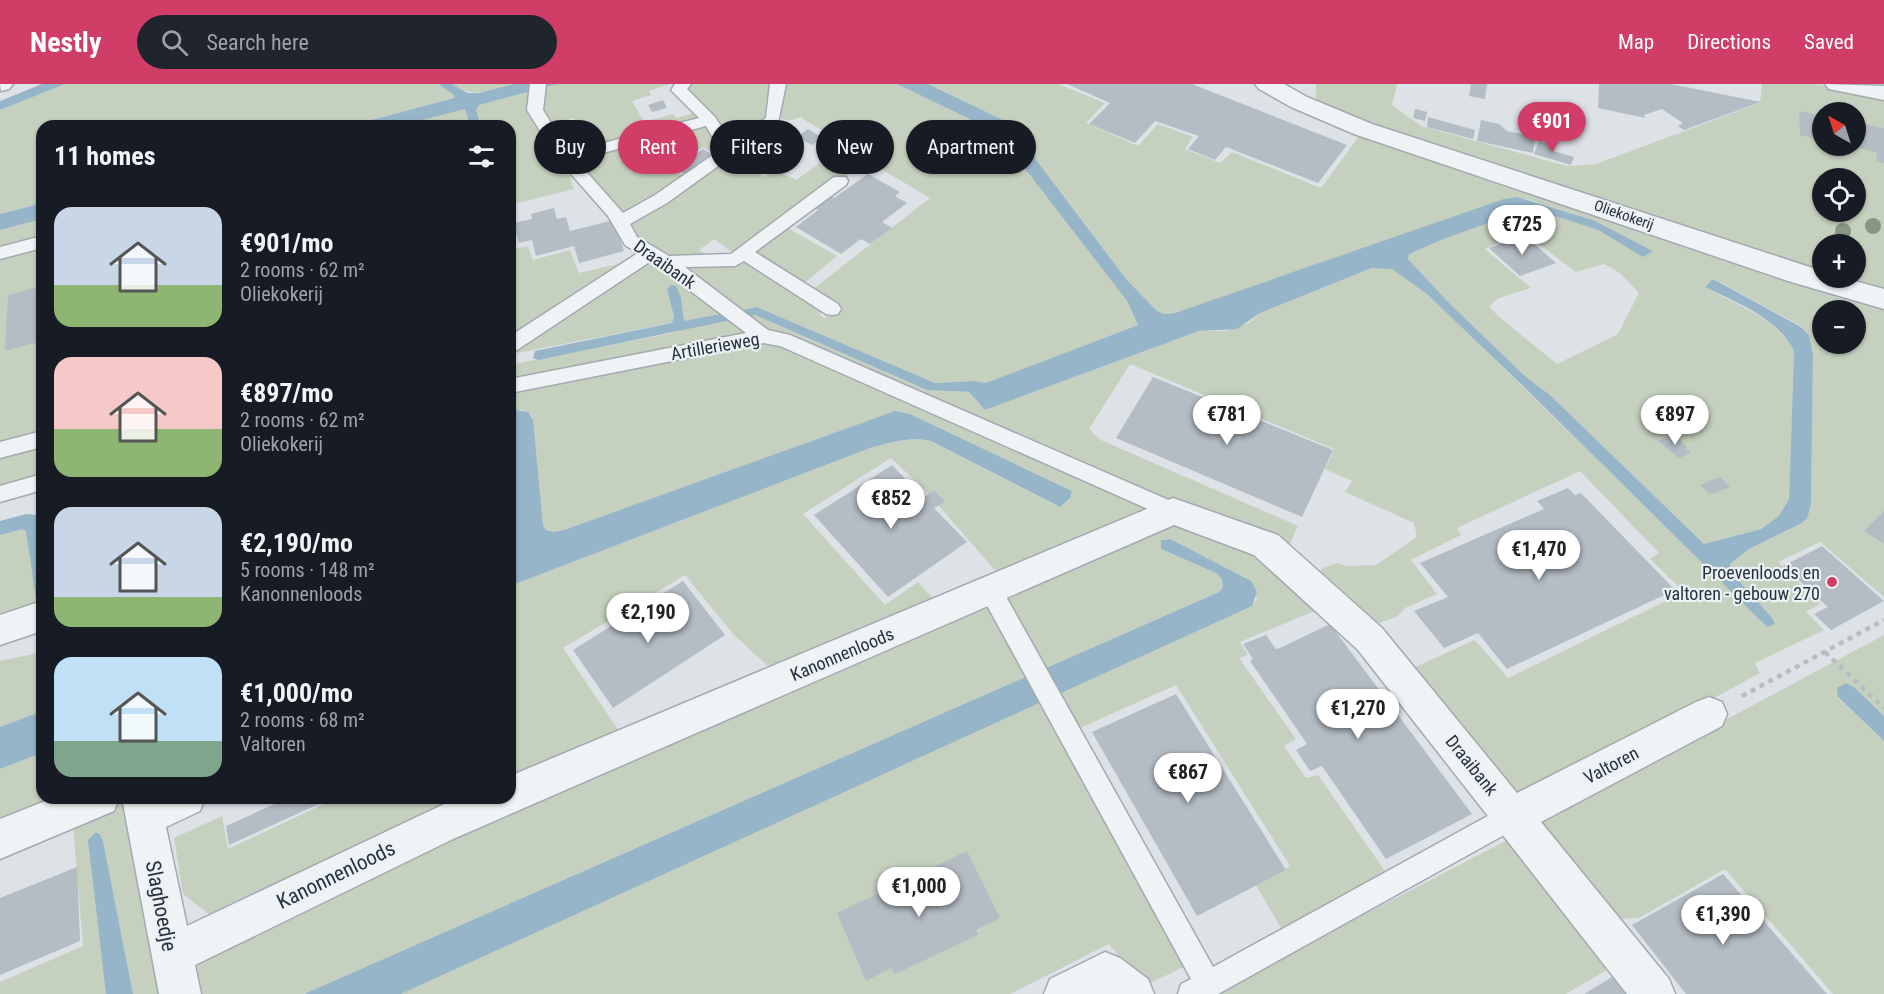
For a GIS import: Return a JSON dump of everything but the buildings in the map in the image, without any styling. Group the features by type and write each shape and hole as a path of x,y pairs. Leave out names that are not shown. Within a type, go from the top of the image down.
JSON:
{"street":[{"name":"Oliekokerij","path":"1267,84 1299,102 1363,129 1798,274 1884,299"},
{"path":"1837,84 1884,93"},
{"name":"Kanonnenloods","path":"516,792 991,591 1173,511"},
{"name":"Draaibank","path":"1173,511 1266,545 1370,639 1654,994"},
{"path":"0,630 36,618"},
{"name":"Valtoren","path":"1513,816 1709,714"},
{"path":"0,839 85,804"},
{"name":"Slaghoedje","path":"160,804 142,808 180,994"},
{"name":"Kanonnenloods","path":"171,955 439,825 488,804"},
{"path":"1065,994 1119,984"}],"lane":[{"path":"683,84 679,90 710,120"},
{"path":"773,120 778,84"},
{"name":"Draaibank","path":"537,88 535,110 541,120"},
{"path":"606,148 710,120"},
{"path":"620,222 661,198 710,164"},
{"name":"Draaibank","path":"578,174 620,222 630,242 658,257 763,336"},
{"path":"516,341 658,257 735,260 840,182"},
{"path":"0,253 36,244"},
{"path":"743,252 832,309"},
{"name":"Artillerieweg","path":"516,385 763,336 784,340 1173,511"},
{"path":"0,450 36,441"},
{"path":"0,494 36,484"},
{"path":"991,591 1031,663 1199,989 1513,816"}],"path":[{"path":"1709,714 1884,620"},
{"path":"1825,652 1884,708"}],"green space":[{"path":"65,84 438,84 454,95 454,98 372,120 36,120 36,205 0,214 0,110"},
{"path":"452,84 514,84 490,91 476,92 461,89"},
{"path":"557,84 670,84 649,91 651,95 632,101 643,120 618,120 618,143 606,146 606,120 575,120 574,118 534,120 534,174 568,174 574,189 516,204 516,120 479,120 476,110 478,105"},
{"path":"686,84 772,84 768,118 765,120 712,120 688,92"},
{"path":"780,84 897,84 972,120 906,120 906,174 1029,174 1127,301 1138,325 986,383 974,381 935,383 757,307 736,310 672,263 747,263 826,310 819,314 824,318 838,308 812,290 930,198 890,174 894,174 894,120 816,120 816,127 800,117 788,120 777,114"},
{"path":"928,84 1058,84 1105,103 1086,123 1138,146 1158,124 1193,137 1185,149 1220,163 1232,152 1321,188 1359,136 1812,283 1812,288 1828,288 1865,300 1812,300 1812,349 1809,335 1801,326 1714,279 1706,287 1767,321 1787,339 1794,351 1789,499 1780,516 1761,529 1704,544 1550,395 1527,378 1450,304 1408,259 1409,254 1446,238 1530,208 1598,230 1643,256 1652,251 1593,220 1527,199 1175,313 1165,314 1157,311 1126,279 1036,160 1036,120 1002,120","holes":["1523,232 1576,272 1604,264 1620,273 1639,293 1618,334 1557,364 1489,306 1499,298 1531,288 1485,249"]},
{"path":"1316,84 1397,84 1392,105 1421,126 1567,166 1596,164 1760,103 1762,84 1815,84 1884,98 1884,295 1861,288 1866,288 1866,234 1812,234 1812,272 1721,244 1343,116 1316,100"},
{"path":"465,108 468,120 421,120"},
{"path":"697,112 705,120 698,122 698,120 651,120 673,114 676,118"},
{"path":"705,124 710,130 710,151 703,147 698,150 698,126"},
{"path":"618,147 618,174 680,174 683,176 636,210 623,214 587,174 606,174 606,150"},
{"path":"816,166 816,174 850,174 732,252 714,239 699,250 712,258 672,257 651,251 633,234 624,221 710,168 710,174 759,174 764,177 769,174 783,174 796,180"},
{"path":"36,221 36,477 0,488 0,230"},
{"path":"784,226 837,256 801,286 747,253"},
{"path":"627,244 650,255 733,319 755,315 927,390 969,392 985,410 1199,331 1225,331 1249,323 1260,313 1372,268 1389,267 1409,279 1439,305 1768,627 1772,618 1735,578 1730,564 1749,549 1807,519 1811,505 1813,354 1866,354 1866,300 1884,306 1884,597 1820,542 1778,562 1820,604 1806,612 1824,630 1755,663 1760,673 1521,803 1413,668 1475,640 1508,678 1684,592 1650,559 1659,553 1580,471 1457,528 1461,535 1411,560 1437,594 1405,608 1398,616 1377,624 1323,575 1321,569 1337,563 1347,566 1376,565 1417,537 1414,523 1345,492 1352,481 1325,469 1334,449 1130,364 1089,429 1101,440 1298,526 1290,544 1161,501 750,333 516,380 516,364 672,333 684,325 681,297 667,289 674,317 672,323 517,353 516,249 528,246 533,260 570,250 579,273 636,260"},
{"path":"770,340 1156,509 1000,576 925,490 891,458 803,514 885,605 918,582 937,603 773,671 733,634 685,575 563,648 621,734 516,778 516,584 870,448 900,441 915,439 931,441 1059,507 1072,491 910,414 895,411 553,532 546,530 543,525 531,415 522,410 516,410 516,388"},
{"path":"36,516 36,605 0,617 0,524 23,517"},
{"path":"1178,521 1258,552 1322,608 1240,642 1248,655 1239,658 1296,739 1284,746 1306,778 1318,775 1387,874 1282,930 1256,885 1290,866 1176,685 1080,728 1061,692 1251,606 1257,598 1170,539 1161,540 1161,549 1216,573 1222,579 1223,587 1219,592 304,994 196,994 188,957 320,892"},
{"path":"1884,635 1884,716 1855,688 1838,698 1884,741 1884,994 1833,994 1725,869 1639,918 1615,919 1535,822"},
{"path":"36,653 36,713 0,727 0,661"},
{"path":"1056,694 1188,965 1144,986 1109,944 1010,994 401,994"},
{"path":"36,755 36,804 66,804 0,829 0,769"},
{"path":"118,804 133,804 161,994 133,994 103,841 99,833 106,994 0,994 0,982 83,946 73,824"},
{"path":"324,804 456,804 216,920 183,894 174,838 222,816 228,849"},
{"path":"1515,836 1615,965 1566,994 1217,994 1286,955"}],"water":[{"path":"42,84 65,84 0,110 0,101"},
{"path":"438,84 452,84 468,93 479,93 514,84 557,84 479,105 476,110 479,120 468,120 465,109 422,120 372,120 454,98 454,95"},
{"path":"897,84 928,84 1002,120 972,120"},
{"path":"1036,160 1126,279 1157,311 1165,314 1175,313 1504,199 1517,197 1593,220 1653,251 1643,257 1598,230 1530,208 1446,238 1409,254 1408,259 1450,304 1527,378 1550,395 1704,544 1761,529 1779,516 1789,499 1794,351 1787,339 1767,320 1705,287 1713,279 1801,327 1809,335 1813,354 1811,505 1807,519 1749,549 1730,564 1730,571 1775,624 1768,627 1762,622 1427,294 1392,269 1372,268 1260,313 1237,329 1199,331 985,410 969,392 927,390 755,315 538,360 533,358 535,351 672,323 674,317 667,289 671,285 676,286 681,297 684,321 757,307 935,383 974,381 986,383 1138,325 1127,301 1029,174 1036,174"},
{"path":"36,205 36,221 0,230 0,214"},
{"path":"516,410 528,412 533,420 543,525 546,530 553,532 895,411 910,414 1072,491 1070,498 1060,507 931,441 915,439 870,448 516,584"},
{"path":"26,514 36,515 36,598 26,531 22,529 0,535 0,521"},
{"path":"1170,539 1251,581 1257,592 1252,606 401,994 304,994 1219,592 1223,587 1222,579 1216,573 1161,549 1161,540"},
{"path":"1846,683 1855,688 1884,716 1884,741 1838,697 1837,688"},
{"path":"36,713 36,755 0,769 0,727"},
{"path":"95,833 99,833 103,841 133,994 106,994 88,840"}],"place":[{"name":"Proevenloods en valtoren - gebouw 270","path":"1832,582"}]}
